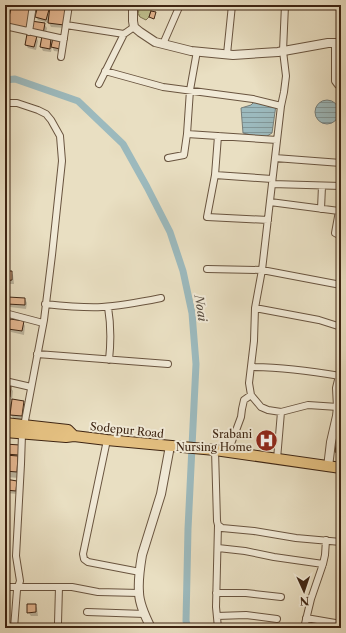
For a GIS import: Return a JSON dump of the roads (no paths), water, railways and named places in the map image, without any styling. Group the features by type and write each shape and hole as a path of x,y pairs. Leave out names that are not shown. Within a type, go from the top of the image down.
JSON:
{"main road":[{"path":"5,423 23,430"},
{"name":"Sodepur Road","path":"5,432 23,430 66,437 74,436 211,450 341,468"}],"street":[{"path":"29,32 33,5"},
{"path":"61,57 69,5"},
{"path":"133,5 134,27 155,42 197,51 233,55 284,51 328,43 338,43 335,81 341,86"},
{"path":"163,44 180,5"},
{"path":"227,54 232,5"},
{"path":"285,5 284,51 286,76 281,106 262,270 255,308 254,340 249,383 251,395 261,407 268,410 281,412 308,405 338,407"},
{"path":"66,25 124,34"},
{"path":"5,26 64,39"},
{"path":"99,84 124,34 134,27"},
{"path":"168,158 184,155 190,90 197,51"},
{"path":"105,71 163,87 253,99 281,106"},
{"path":"5,103 17,103 46,114 60,136 62,161 43,323 23,430 16,556 20,581 18,587 14,628"},
{"path":"186,134 277,140"},
{"path":"218,136 215,175 207,217 268,220"},
{"path":"275,158 341,163"},
{"path":"215,175 322,186 341,186"},
{"path":"321,209 322,186"},
{"path":"270,202 340,210 335,233 341,236"},
{"path":"207,268 262,270 341,285"},
{"path":"45,304 108,307 161,298"},
{"path":"108,307 111,332 109,360"},
{"path":"255,308 319,320 341,327"},
{"path":"5,313 43,323"},
{"path":"37,354 168,364"},
{"path":"251,367 281,368 340,374 337,388 337,416 331,442 328,467"},
{"path":"5,381 31,387"},
{"path":"228,452 241,417 244,400 251,395"},
{"path":"277,459 281,412"},
{"path":"107,440 83,554 84,559 88,562 140,572"},
{"path":"151,628 139,593 142,554 161,494 173,447"},
{"path":"211,450 216,521 218,526 216,594 218,628"},
{"path":"218,526 222,528 254,531 296,538 341,542"},
{"path":"304,628 311,599 323,564 326,540"},
{"path":"218,548 323,564"},
{"path":"5,587 72,587 98,592 139,593"},
{"path":"58,623 59,587"},
{"path":"216,594 246,593 282,597"},
{"path":"87,612 145,614"},
{"path":"217,616 246,615 277,619"},
{"path":"306,618 341,624"}],"water":[{"path":"256,100 276,105 272,133 264,138 243,133 241,108 251,105"},
{"path":"327,100 335,104 339,112 335,120 327,124 319,120 315,112 319,104"}],"waterway":[{"name":"Noai","path":"5,80 15,79 78,101 123,144 170,232 183,271 192,313 196,364 188,529 186,621 188,628"}],"place":[{"name":"Srabani Nursing Home","path":"267,440"}]}
